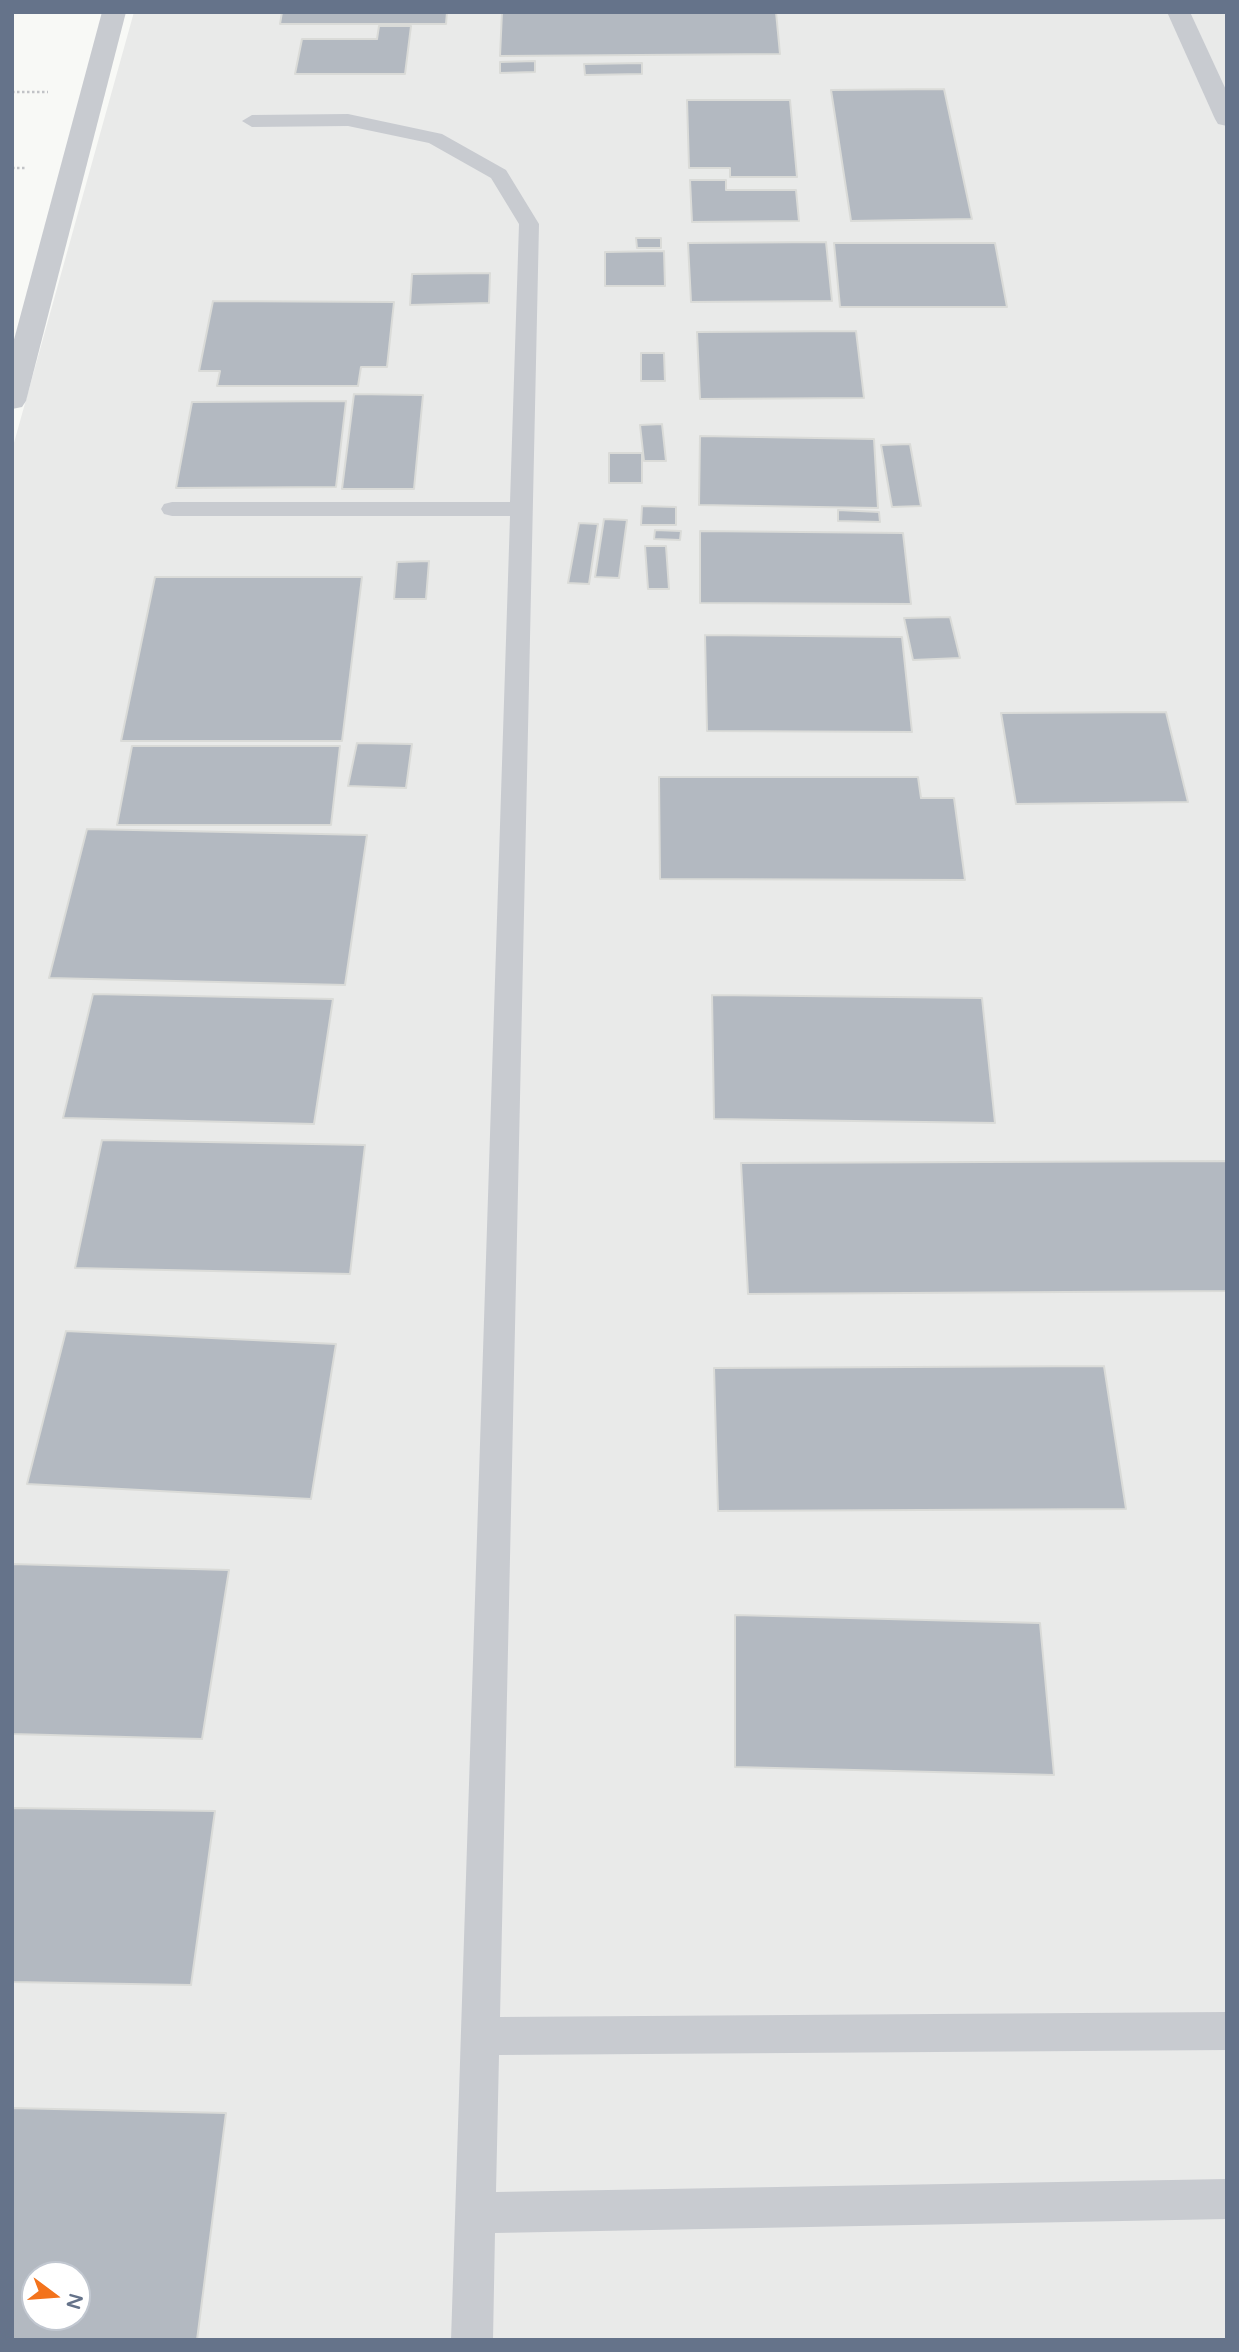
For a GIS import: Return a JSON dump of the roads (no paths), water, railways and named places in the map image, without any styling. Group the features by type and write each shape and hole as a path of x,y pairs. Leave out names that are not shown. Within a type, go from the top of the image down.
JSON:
{"street":[{"path":"12,401 114,12"},
{"path":"1178,12 1227,119"}],"lane":[{"path":"252,121 348,120 435,138 499,174 529,224 472,2340"},
{"path":"172,509 522,509"},
{"path":"482,2036 1227,2031"},
{"path":"476,2213 1227,2199"}]}
